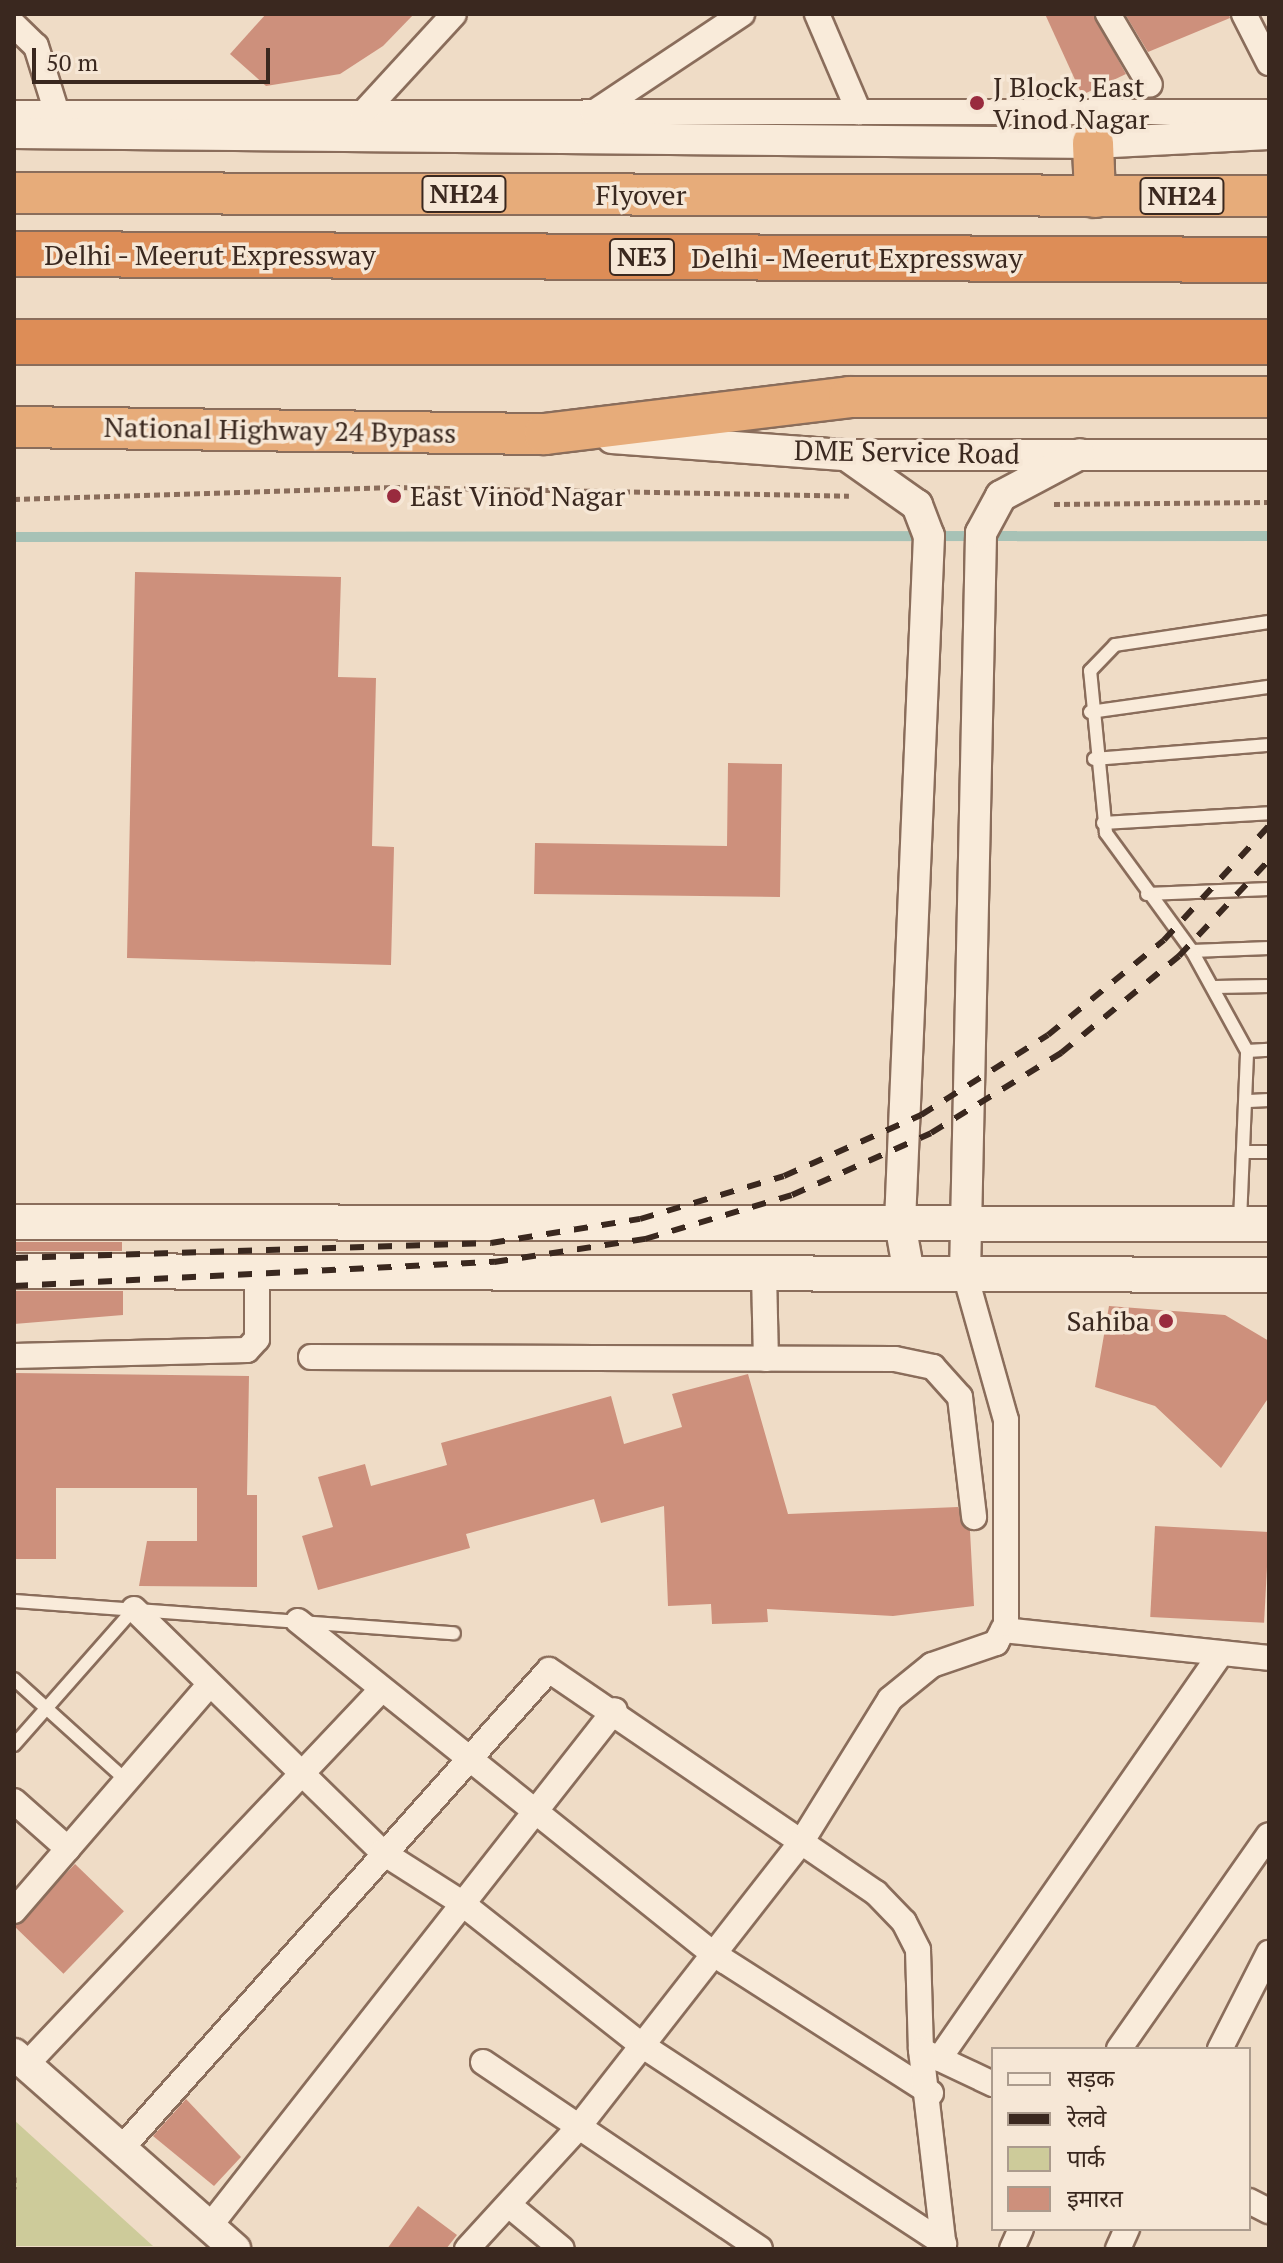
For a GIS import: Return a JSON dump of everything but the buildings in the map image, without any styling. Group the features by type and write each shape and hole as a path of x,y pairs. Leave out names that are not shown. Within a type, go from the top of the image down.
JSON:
{"highway":[{"path":"1093,143 1095,197"},
{"name":"Flyover","path":"14,193 1269,196"},
{"name":"Delhi - Meerut Expressway","path":"14,254 1269,260"},
{"path":"14,342 1269,342"},
{"path":"545,434 872,396 1269,397"},
{"name":"National Highway 24 Bypass","path":"14,427 545,434"}],"main road":[{"path":"14,1222 1254,1224"},
{"path":"14,1271 1269,1275"}],"street":[{"path":"593,113 742,14"},
{"path":"817,14 859,112"},
{"path":"1108,14 1150,85"},
{"path":"1244,14 1269,63"},
{"path":"363,113 453,15"},
{"path":"14,25 36,46 57,113"},
{"path":"14,113 1269,112"},
{"path":"14,133 1093,143 1269,134"},
{"name":"DME Service Road","path":"545,434 846,455 1269,455"},
{"path":"468,2249 577,2129 640,2044 802,1841 909,1678 973,1657 1003,1630 1006,1420 965,1274 981,533 989,512 1028,478 1080,454"},
{"path":"846,455 917,505 929,536 900,1223 909,1274"},
{"path":"14,1356 247,1350 257,1339 257,1272"},
{"path":"764,1273 766,1359"},
{"path":"311,1357 895,1359 933,1367 950,1379 960,1397 974,1517"},
{"path":"134,1609 382,1852 459,1901 640,2044 944,2246"},
{"path":"298,1621 380,1691 712,1953 931,2093"},
{"path":"1003,1630 1269,1658"},
{"path":"930,2055 1221,1653"},
{"path":"121,2149 382,1852 471,1762 549,1670 615,1710 802,1841 904,1922 918,1950 930,2055 944,2246"},
{"path":"14,1911 209,1685"},
{"path":"235,2249 20,2059 380,1691"},
{"path":"209,2227 459,1901 615,1710"},
{"path":"14,1801 68,1849"},
{"path":"1120,2047 1269,1835"},
{"path":"1221,2047 1269,1953"},
{"path":"930,2055 991,2083"},
{"path":"483,2062 577,2129 760,2249"},
{"path":"1251,2202 1269,2211"},
{"path":"510,2206 562,2249"}],"lane":[{"path":"1254,1224 1245,1152 1249,1101 1247,1051 1215,987 1192,951 1147,894 1103,823 1094,759 1090,671 1104,650 1269,622"},
{"path":"1090,712 1269,687"},
{"path":"1094,759 1269,745"},
{"path":"1103,823 1269,813"},
{"path":"1147,894 1269,889"},
{"path":"1192,951 1269,948"},
{"path":"1215,987 1269,986"},
{"path":"1247,1051 1269,1050"},
{"path":"1249,1101 1269,1100"},
{"path":"1245,1152 1269,1152"},
{"path":"14,1601 454,1633"},
{"path":"14,1745 134,1609"},
{"path":"14,1679 127,1781"}],"path":[{"path":"14,499 394,487 857,496"},
{"path":"989,512 1098,502 1269,502"},
{"path":"14,2177 14,2189"}],"green space":[{"path":"14,2120 153,2246 14,2246"}],"waterway":[{"path":"14,537 1269,536"}],"railway":[{"path":"14,1258 491,1243 640,1219 784,1176 921,1115 1048,1035 1164,940 1269,826"},
{"path":"14,1286 494,1262 645,1239 792,1195 931,1133 1061,1053 1179,956 1269,860"}],"place":[{"name":"J Block, East Vinod Nagar","path":"977,103"},
{"name":"East Vinod Nagar","path":"394,496"},
{"name":"Sahiba","path":"1166,1321"}]}
